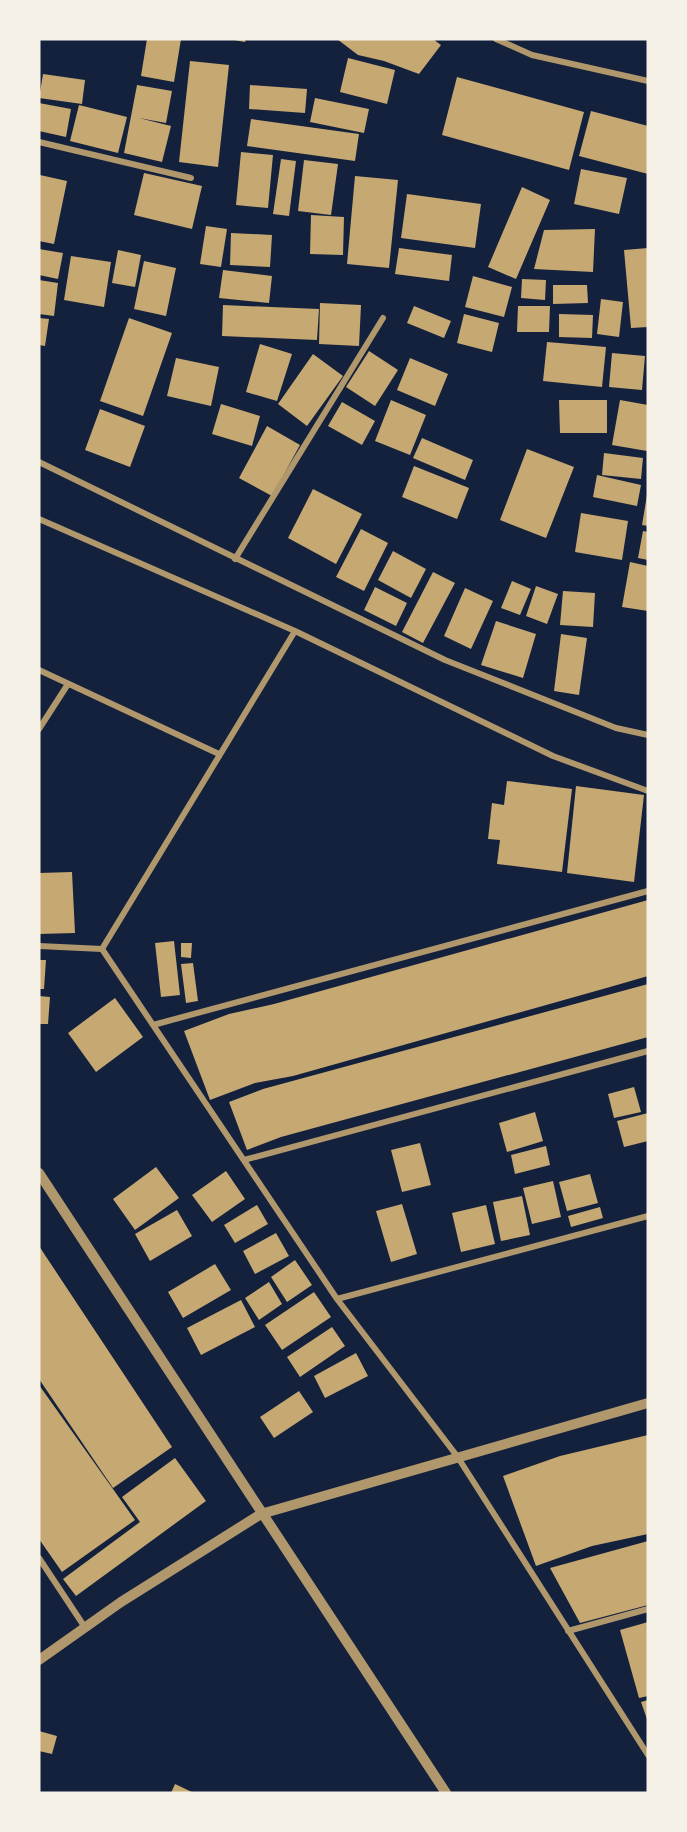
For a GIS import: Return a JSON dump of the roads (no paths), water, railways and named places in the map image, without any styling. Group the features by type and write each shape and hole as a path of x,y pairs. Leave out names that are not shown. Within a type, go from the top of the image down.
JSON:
{"street":[{"path":"496,39 532,55 648,81"},
{"path":"39,142 191,178"},
{"path":"235,559 383,318"},
{"path":"39,462 446,660 616,728 648,735"},
{"path":"39,519 295,631 553,756 648,791"},
{"path":"102,949 295,631"},
{"path":"39,670 219,754"},
{"path":"39,729 68,684"},
{"path":"153,1025 648,891"},
{"path":"39,946 102,949"},
{"path":"102,949 338,1299 457,1456 648,1755"},
{"path":"244,1160 648,1051"},
{"path":"39,1173 446,1793"},
{"path":"338,1299 648,1216"},
{"path":"39,1660 84,1626 261,1514 648,1403"},
{"path":"39,1558 84,1626"},
{"path":"568,1631 648,1609"}]}
